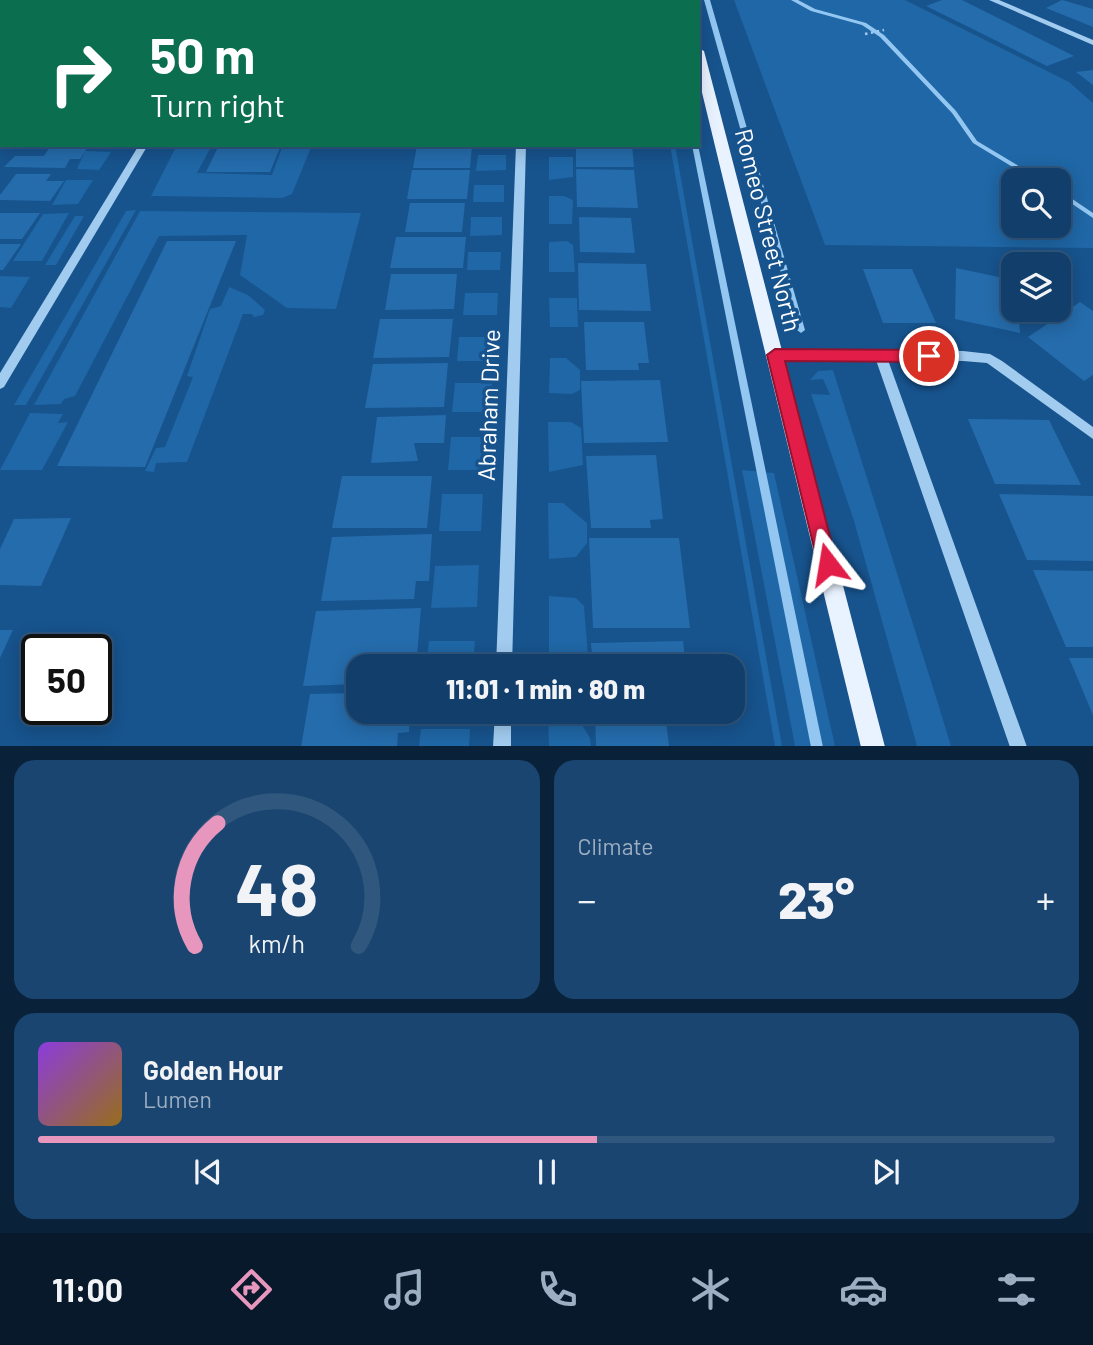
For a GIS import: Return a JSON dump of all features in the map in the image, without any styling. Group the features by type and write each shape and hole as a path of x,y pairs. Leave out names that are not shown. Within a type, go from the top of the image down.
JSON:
{"main road":[{"name":"Romeo Street North","path":"700,59 873,746"}],"street":[{"path":"993,0 1093,43"},
{"path":"0,384 143,147"},
{"name":"Abraham Drive","path":"504,654 521,147"},
{"path":"775,355 963,356 990,359 1093,434"},
{"path":"881,357 1019,746"},
{"path":"502,746 503,724"}],"path":[{"path":"865,34 884,30"}],"shaded area":[{"path":"734,0 905,0 1069,82 1093,103 1093,248 825,245"},
{"path":"176,147 211,147 197,173 272,175 282,147 311,147 292,194 282,198 151,196"},
{"path":"670,147 675,147 782,746 775,746"},
{"path":"85,151 111,152 99,170 77,169"},
{"path":"478,155 506,155 506,170 476,171"},
{"path":"549,157 573,157 573,177 549,180"},
{"path":"66,180 93,180 78,204 52,205"},
{"path":"474,185 504,185 504,202 473,202"},
{"path":"549,196 564,196 573,200 572,224 549,224"},
{"path":"136,210 26,405 14,405 126,211"},
{"path":"140,211 361,213 336,309 287,308 240,275 247,235 159,236 75,396 64,399 61,404 34,405"},
{"path":"69,213 42,261 13,261 43,214"},
{"path":"75,216 84,216 56,265 45,265"},
{"path":"471,217 502,217 502,235 470,236"},
{"path":"567,241 573,245 575,272 549,272 549,242"},
{"path":"468,252 501,252 500,270 467,270"},
{"path":"0,276 30,277 11,308 0,307"},
{"path":"229,287 248,295 265,310 263,315 254,317 252,314 243,314 187,462 156,463 154,472 145,471 156,448 165,447 193,377 187,376 210,309 221,306"},
{"path":"465,293 498,293 497,315 463,315"},
{"path":"549,298 577,298 578,327 550,327"},
{"path":"459,337 494,337 493,361 457,361"},
{"path":"550,358 566,358 580,370 580,390 572,394 549,393"},
{"path":"833,370 951,746 917,746 854,521 811,394 830,395 823,379 810,380 818,371"},
{"path":"455,383 492,383 490,412 452,412"},
{"path":"30,413 63,414 58,423 68,422 42,470 0,470"},
{"path":"548,422 571,422 581,428 583,465 549,472"},
{"path":"451,437 490,437 488,470 448,470"},
{"path":"742,470 774,473 835,746 795,746"},
{"path":"442,494 483,494 481,531 439,531"},
{"path":"548,503 563,503 587,523 587,543 576,557 549,559"},
{"path":"479,565 477,607 431,608 435,566"},
{"path":"549,596 576,598 584,606 588,654 549,654"},
{"path":"429,641 475,641 474,654 428,654"},
{"path":"548,724 581,724 590,738 591,746 549,746"},
{"path":"421,729 470,729 469,746 419,746"}],"building":[{"path":"942,0 962,0 1074,56 1047,66 926,6"},
{"path":"1062,0 1093,9 1093,27 1046,8"},
{"path":"1093,70 1093,85 1076,72"},
{"path":"50,147 88,147 80,159 70,159 65,168 4,167 15,156 44,156"},
{"path":"218,147 280,147 270,172 206,172"},
{"path":"417,147 472,147 470,168 413,168"},
{"path":"576,147 632,147 634,167 576,167"},
{"path":"576,169 634,170 638,208 577,207"},
{"path":"412,170 470,170 467,199 407,199"},
{"path":"16,174 51,174 46,181 64,181 50,201 0,200 0,195"},
{"path":"410,203 465,203 462,232 405,232"},
{"path":"0,213 40,213 22,239 0,239"},
{"path":"579,217 631,218 635,253 580,252"},
{"path":"396,237 466,237 463,268 390,268"},
{"path":"167,241 236,241 145,467 57,466"},
{"path":"0,244 21,244 3,270 0,270"},
{"path":"578,263 646,264 651,311 579,310"},
{"path":"956,268 1001,277 1001,322 1019,322 1020,333 955,319"},
{"path":"863,269 912,269 936,323 883,323"},
{"path":"391,274 457,274 454,309 385,310"},
{"path":"1080,302 1093,311 1093,375 1084,381 1028,337 1050,322 1071,322 1071,308"},
{"path":"380,319 453,319 449,357 373,358"},
{"path":"584,322 644,322 649,363 638,363 639,370 586,370"},
{"path":"448,363 444,407 365,408 373,364"},
{"path":"660,380 668,442 584,443 581,381"},
{"path":"446,415 444,443 414,443 418,461 371,463 377,417"},
{"path":"968,419 1049,420 1081,485 995,484"},
{"path":"656,455 663,519 650,520 651,528 591,528 586,456"},
{"path":"342,476 432,476 427,528 332,528"},
{"path":"999,494 1093,496 1093,561 1027,560"},
{"path":"71,518 41,586 0,585 0,549 14,519"},
{"path":"432,534 429,581 416,581 414,599 321,601 332,537"},
{"path":"589,538 679,538 690,628 593,628"},
{"path":"1033,570 1093,571 1093,647 1066,647"},
{"path":"421,608 417,654 346,654 346,684 303,686 316,611"},
{"path":"0,630 13,630 0,658"},
{"path":"683,641 684,654 592,654 591,643"},
{"path":"1069,658 1093,658 1093,715"},
{"path":"346,693 346,724 409,724 409,732 398,733 397,746 301,746 310,694"},
{"path":"595,724 666,724 669,746 596,746"}],"waterway":[{"path":"707,0 801,330"},
{"path":"794,0 813,10 864,24 882,36 954,112 975,142 1019,168"},
{"path":"695,147 817,746"},
{"path":"1071,200 1093,216"}],"route":[{"path":"828,564 775,355 929,356"}]}
